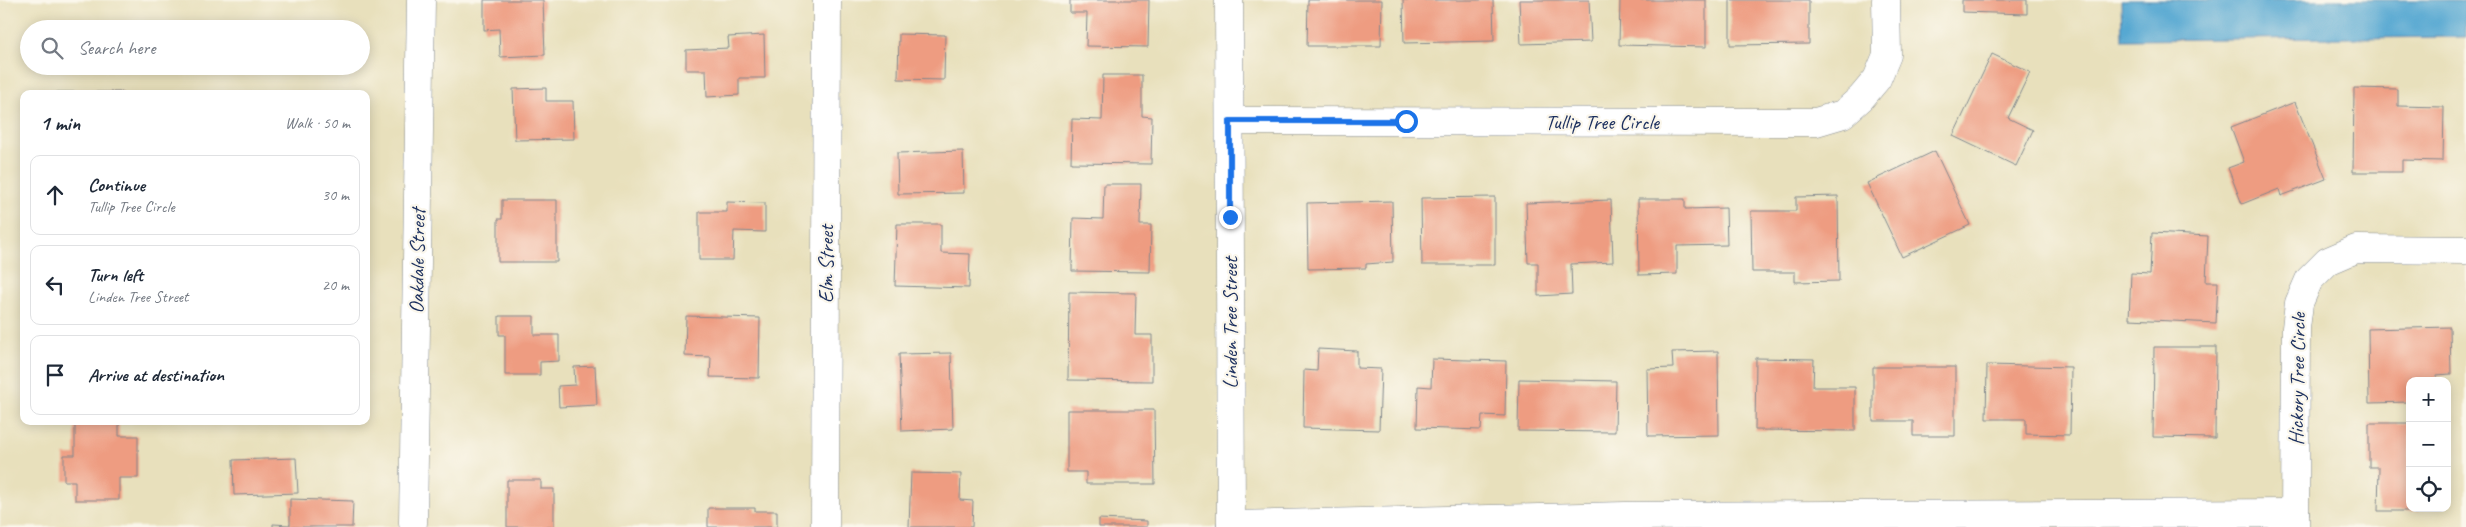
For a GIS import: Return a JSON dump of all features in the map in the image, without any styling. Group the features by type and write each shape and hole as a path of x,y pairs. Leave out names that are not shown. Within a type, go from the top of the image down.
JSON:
{"street":[{"name":"Oakdale Street","path":"413,522 421,0"},
{"name":"Elm Street","path":"824,527 827,0"},
{"name":"Linden Tree Street","path":"1229,0 1231,526"},
{"name":"Tullip Tree Circle","path":"1230,121 1816,122 1843,114 1861,98 1877,79 1887,55 1886,0"},
{"name":"Hickory Tree Circle","path":"2295,520 2296,328 2299,303 2309,280 2328,261 2356,249 2466,250"},
{"path":"1231,526 1626,522 2295,520"}],"water":[{"path":"2121,0 2466,0 2466,37 2122,40"}],"building":[{"path":"484,0 543,0 545,55 500,57 499,29 484,30"},
{"path":"1070,0 1149,0 1148,47 1086,46 1087,13 1070,13"},
{"path":"1308,0 1382,0 1381,46 1307,46"},
{"path":"1403,0 1493,0 1494,41 1404,43"},
{"path":"1519,0 1589,0 1591,42 1521,44"},
{"path":"1620,0 1706,0 1706,47 1619,45"},
{"path":"1730,0 1809,0 1809,44 1730,45"},
{"path":"1962,0 2027,0 2027,14 1962,12"},
{"path":"899,34 945,35 944,80 898,79"},
{"path":"764,35 765,78 739,78 739,95 707,97 706,70 686,70 686,50 729,48 728,37"},
{"path":"1992,54 2030,72 2008,118 2033,130 2016,166 1953,136"},
{"path":"1103,75 1142,75 1142,116 1152,117 1151,164 1071,163 1072,119 1102,120"},
{"path":"546,88 546,101 573,101 574,139 515,140 513,89"},
{"path":"2354,88 2398,89 2398,106 2444,107 2443,161 2402,160 2402,172 2353,172"},
{"path":"2295,102 2326,179 2281,196 2279,189 2242,204 2228,168 2244,162 2231,127"},
{"path":"963,151 964,193 898,194 897,153"},
{"path":"1935,151 1970,225 1902,257 1867,183"},
{"path":"1104,184 1141,184 1140,225 1151,225 1150,272 1072,271 1073,218 1103,219"},
{"path":"1838,196 1839,281 1795,282 1795,272 1752,272 1751,211 1796,211 1796,197"},
{"path":"1495,197 1495,265 1422,265 1421,198"},
{"path":"1638,199 1685,199 1685,209 1726,208 1727,245 1677,246 1677,274 1639,275"},
{"path":"502,200 557,200 557,262 498,262 498,219 502,219"},
{"path":"1611,200 1613,262 1571,264 1572,294 1538,296 1538,263 1528,263 1526,203"},
{"path":"1392,201 1393,262 1366,264 1366,268 1308,269 1307,203"},
{"path":"727,202 765,203 765,232 734,231 733,260 699,260 699,212 727,212"},
{"path":"897,224 941,224 941,253 970,254 969,288 895,286"},
{"path":"2152,233 2208,236 2206,282 2218,282 2216,323 2129,319 2131,273 2150,274"},
{"path":"1069,292 1136,293 1135,335 1152,335 1152,381 1068,380"},
{"path":"499,316 534,316 534,335 559,335 559,361 540,362 540,375 505,375 505,335 499,335"},
{"path":"686,316 760,318 759,378 710,377 711,357 685,356"},
{"path":"2450,327 2451,374 2437,375 2437,377 2406,377 2406,402 2369,403 2368,329"},
{"path":"2154,347 2216,347 2215,438 2153,437"},
{"path":"1318,349 1357,351 1357,368 1381,369 1379,430 1303,428 1304,370 1317,371"},
{"path":"1718,351 1719,435 1648,436 1647,369 1673,368 1672,352"},
{"path":"951,353 953,429 902,431 899,354"},
{"path":"1756,358 1814,359 1813,387 1855,387 1855,431 1755,430"},
{"path":"1432,359 1506,361 1505,416 1482,415 1481,430 1417,428 1418,386 1431,387"},
{"path":"1987,365 2071,367 2070,435 2026,434 2026,419 1986,419"},
{"path":"595,366 597,405 559,407 558,386 575,385 574,367"},
{"path":"1873,367 1955,367 1955,436 1913,436 1913,421 1873,421"},
{"path":"1519,379 1616,381 1615,432 1518,431"},
{"path":"1067,410 1154,410 1155,484 1086,484 1086,472 1067,472"},
{"path":"2369,423 2406,423 2406,511 2378,511 2379,467 2369,467"},
{"path":"75,425 119,425 119,436 138,436 138,478 119,478 119,500 75,500 75,481 64,481 64,455 75,455"},
{"path":"296,458 298,493 234,495 233,460"},
{"path":"911,473 961,474 960,500 973,501 972,527 909,527"},
{"path":"507,480 541,480 541,489 554,489 554,527 507,527"},
{"path":"290,499 353,501 352,527 273,527 273,524 290,525"},
{"path":"708,508 755,508 755,511 777,511 777,527 708,527"},
{"path":"1099,519 1147,521 1147,527 1099,527"}],"route":[{"path":"1230,217 1230,121 1406,121"}]}
